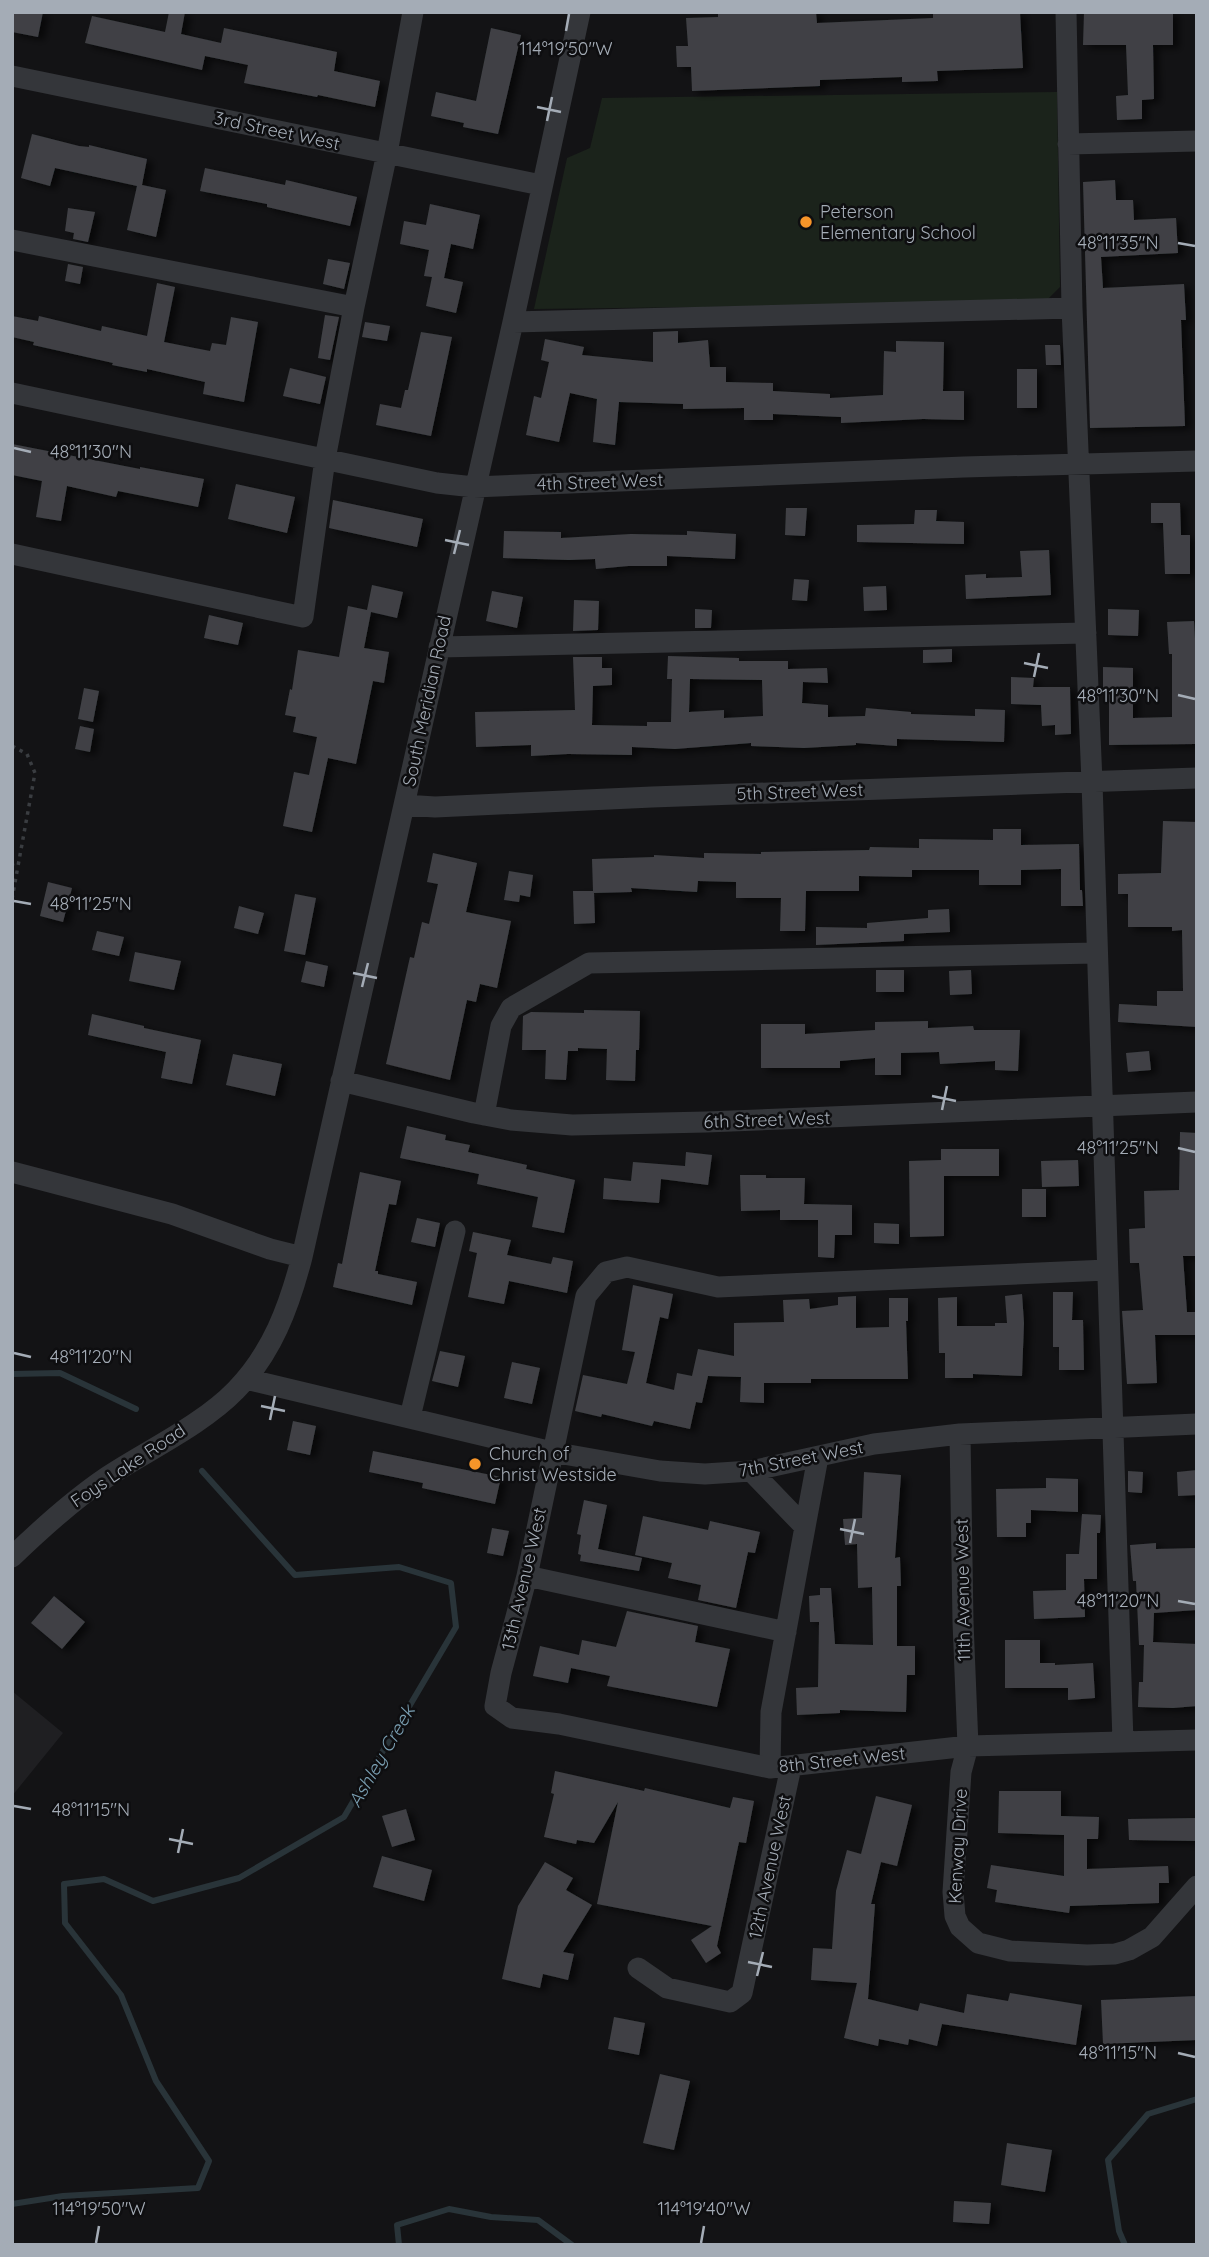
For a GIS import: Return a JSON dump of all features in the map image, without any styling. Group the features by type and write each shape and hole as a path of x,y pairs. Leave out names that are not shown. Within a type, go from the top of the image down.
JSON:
{"street":[{"path":"12,554 303,617 326,459 413,12"},
{"name":"South Meridian Road","path":"246,1379 276,1334 286,1311 302,1257 580,12"},
{"path":"1066,12 1072,308 1092,782 1123,1742"},
{"name":"3rd Street West","path":"12,76 541,185"},
{"path":"1068,144 1197,141"},
{"path":"12,240 354,307"},
{"path":"513,321 1072,308"},
{"name":"4th Street West","path":"12,393 437,483 474,487 1197,461"},
{"path":"439,647 1086,633"},
{"name":"5th Street West","path":"404,805 435,807 1197,778"},
{"path":"484,1115 501,1026 510,1008 589,963 1097,953"},
{"name":"6th Street West","path":"341,1081 484,1115 572,1125 1197,1102"},
{"path":"12,1172 172,1214 270,1249 302,1257"},
{"path":"410,1417 455,1231"},
{"name":"13th Avenue West","path":"495,1706 527,1576 586,1296 606,1272 627,1267 718,1287 1107,1270"},
{"name":"7th Street West","path":"246,1379 552,1452 660,1471 705,1474 751,1471 874,1444 960,1434 1197,1424"},
{"name":"Foys Lake Road","path":"12,1557 82,1496 203,1417 228,1398 246,1379"},
{"name":"11th Avenue West","path":"960,1434 968,1746"},
{"name":"12th Avenue West","path":"770,1768 771,1712 818,1457"},
{"path":"751,1471 805,1527"},
{"path":"527,1576 786,1632"},
{"name":"8th Street West","path":"495,1706 512,1718 559,1724 770,1768 968,1746 1197,1740"},
{"name":"Kenway Drive","path":"968,1746 961,1772 953,1904 960,1927 978,1943 1010,1951 1115,1954 1141,1945 1162,1928 1197,1886"},
{"name":"12th Avenue West","path":"638,1968 667,1989 730,2002 742,1993 791,1767"}],"path":[{"path":"12,746 27,754 34,773 12,899"},
{"path":"12,865 18,866"}],"shaded area":[{"name":"Peterson Elementary School","path":"1057,92 1060,287 1044,303 534,309 567,158 590,148 602,98"},
{"path":"12,1691 63,1733 12,1796"}],"building":[{"path":"12,12 43,12 38,37 12,32"},
{"path":"169,12 185,12 181,34 221,43 224,28 337,52 334,71 380,81 375,107 244,83 248,65 205,56 202,70 85,43 92,16 165,32"},
{"path":"718,12 816,12 817,23 933,18 933,14 1020,12 1023,68 937,71 938,81 902,82 902,77 820,80 820,86 692,91 691,67 677,67 676,46 688,46 686,18 718,17"},
{"path":"1084,12 1173,12 1173,45 1153,45 1154,99 1142,100 1142,119 1117,120 1116,96 1128,95 1126,45 1083,45"},
{"path":"491,28 521,35 498,134 463,127 464,123 431,116 436,92 476,101"},
{"path":"32,134 147,159 142,185 166,190 156,237 127,230 137,186 55,168 50,186 21,178"},
{"path":"205,168 285,185 286,180 357,197 350,226 267,207 267,204 200,191"},
{"path":"1115,180 1116,200 1133,200 1134,220 1176,218 1178,253 1101,257 1103,288 1184,284 1186,320 1181,320 1185,426 1090,428 1083,182"},
{"path":"430,204 480,215 473,249 451,244 444,278 463,282 456,313 426,306 432,277 424,276 429,250 400,244 404,221 426,225"},
{"path":"68,208 95,212 88,242 73,239 74,233 65,231"},
{"path":"328,259 350,263 344,289 323,284"},
{"path":"68,264 83,267 80,284 65,281"},
{"path":"157,283 175,287 164,342 210,351 212,343 226,345 231,317 258,322 244,402 203,394 205,382 147,369 147,372 112,365 113,363 33,345 34,342 12,337 12,316 38,321 39,316 101,331 102,326 147,336"},
{"path":"325,315 339,317 330,360 318,358"},
{"path":"365,322 390,326 387,341 362,337"},
{"path":"678,331 678,343 708,340 710,367 726,367 726,382 773,383 773,391 830,394 830,398 883,395 884,351 896,352 896,341 944,342 943,391 964,391 964,420 841,423 841,417 773,414 773,420 744,420 744,408 683,409 683,404 619,402 615,445 593,442 597,399 570,393 559,442 526,435 534,396 541,398 549,362 541,360 545,339 584,347 582,355 653,362 653,332"},
{"path":"421,332 452,337 431,436 376,425 380,404 401,408 405,390 408,390"},
{"path":"1045,345 1060,345 1061,365 1046,365"},
{"path":"290,368 326,377 320,404 283,396"},
{"path":"1017,369 1037,369 1037,408 1017,408"},
{"path":"12,444 204,479 198,507 118,491 116,497 67,486 61,521 36,517 42,481 12,475"},
{"path":"236,484 295,497 287,533 228,519"},
{"path":"333,500 423,519 417,547 329,528"},
{"path":"1151,503 1180,503 1181,535 1190,535 1190,574 1165,574 1163,523 1151,523"},
{"path":"786,508 807,508 805,536 785,535"},
{"path":"915,510 937,510 936,521 964,522 964,544 857,542 857,525 914,524"},
{"path":"504,531 561,532 561,538 631,534 687,535 687,531 736,534 735,559 667,556 667,566 596,569 595,559 503,558"},
{"path":"1049,550 1051,595 966,599 965,575 986,574 986,578 1022,577 1020,551"},
{"path":"794,579 809,580 807,601 792,600"},
{"path":"372,585 403,592 397,618 371,612 364,648 389,652 384,683 373,681 356,764 328,758 312,832 283,826 294,772 309,775 317,737 293,732 296,717 285,715 298,650 339,657 348,606 367,610"},
{"path":"886,586 887,610 864,611 863,587"},
{"path":"492,591 523,597 517,628 486,621"},
{"path":"574,600 599,601 598,630 573,631"},
{"path":"695,609 712,610 711,628 695,628"},
{"path":"1108,609 1139,610 1138,636 1108,635"},
{"path":"209,615 243,623 238,645 204,638"},
{"path":"1194,621 1197,673 1196,744 1109,745 1109,694 1103,694 1103,667 1133,668 1133,718 1172,717 1172,654 1169,654 1167,622"},
{"path":"952,649 952,662 923,663 923,650"},
{"path":"668,656 788,661 788,669 827,668 828,683 803,682 802,703 828,705 828,717 865,716 866,708 911,714 975,716 975,709 1005,710 1004,742 897,739 897,746 856,743 804,748 751,746 751,743 675,749 632,747 632,755 531,756 531,745 476,747 475,712 575,710 573,657 602,657 602,668 612,668 612,685 593,686 592,725 647,726 647,722 671,722 672,679 667,679","holes":["690,679 762,680 763,716 724,718 724,710 689,712"]},
{"path":"1011,677 1034,678 1033,687 1070,687 1071,734 1055,735 1055,725 1042,726 1041,705 1011,704"},
{"path":"84,688 99,691 93,722 78,719"},
{"path":"80,726 94,729 90,752 75,749"},
{"path":"1163,821 1197,822 1197,1027 1118,1022 1119,1004 1157,1006 1157,991 1183,991 1182,930 1172,931 1172,927 1128,927 1128,894 1118,894 1118,874 1161,873"},
{"path":"993,829 1021,829 1021,845 1079,844 1083,906 1061,906 1061,869 1021,870 1021,885 979,885 979,870 912,870 912,877 859,876 859,891 806,891 805,931 780,931 781,898 736,898 736,882 698,881 697,892 631,888 632,892 594,893 595,923 574,924 573,891 593,891 592,859 654,855 704,858 704,853 761,854 869,850 870,847 919,848 919,839 993,840"},
{"path":"433,853 477,863 466,912 511,921 497,988 480,984 476,1002 467,1000 450,1080 386,1064 410,957 414,958 422,922 429,924 438,884 427,882"},
{"path":"509,871 533,875 530,897 520,895 519,902 504,900"},
{"path":"48,882 72,888 63,922 40,916"},
{"path":"295,894 316,898 305,955 284,951"},
{"path":"239,906 264,913 258,934 234,928"},
{"path":"949,909 950,932 904,934 904,941 816,945 816,927 867,928 867,923 928,918 928,910"},
{"path":"97,931 124,937 119,956 92,950"},
{"path":"135,952 181,961 174,990 129,981"},
{"path":"306,961 328,966 324,987 301,982"},
{"path":"876,970 904,970 904,992 876,992"},
{"path":"971,970 972,994 950,995 949,971"},
{"path":"584,1010 640,1011 635,1081 606,1080 607,1049 578,1048 578,1051 568,1051 566,1080 545,1079 546,1050 522,1050 523,1016 531,1012 584,1013"},
{"path":"92,1014 201,1040 192,1084 161,1078 166,1052 88,1035"},
{"path":"928,1021 928,1028 973,1026 974,1030 1020,1030 1018,1071 995,1070 995,1061 940,1064 939,1052 901,1053 901,1075 875,1075 875,1058 840,1061 840,1068 761,1068 761,1024 805,1024 805,1034 875,1030 875,1022"},
{"path":"1149,1051 1151,1070 1128,1072 1126,1053"},
{"path":"233,1054 282,1064 275,1096 226,1085"},
{"path":"407,1126 446,1135 445,1140 470,1145 468,1152 527,1165 526,1169 575,1180 564,1233 532,1227 538,1197 477,1184 479,1174 400,1158"},
{"path":"1180,1132 1197,1133 1197,1256 1183,1256 1187,1312 1197,1312 1197,1335 1155,1335 1157,1383 1127,1384 1122,1311 1143,1310 1139,1263 1130,1263 1129,1229 1145,1228 1144,1191 1179,1190"},
{"path":"941,1149 999,1149 999,1176 944,1176 944,1236 910,1237 909,1161 941,1160"},
{"path":"686,1152 712,1155 708,1185 661,1179 659,1203 603,1199 604,1178 631,1181 633,1162 685,1166"},
{"path":"1078,1160 1079,1186 1042,1187 1041,1161"},
{"path":"360,1172 401,1181 396,1205 389,1204 375,1271 378,1271 378,1274 417,1282 412,1305 333,1287 338,1263 342,1264"},
{"path":"740,1175 805,1178 804,1204 852,1205 852,1235 835,1235 834,1258 818,1257 818,1220 780,1220 780,1210 741,1211"},
{"path":"1022,1189 1046,1189 1046,1217 1022,1217"},
{"path":"417,1218 440,1223 435,1247 411,1242"},
{"path":"874,1223 899,1224 899,1244 874,1243"},
{"path":"473,1232 511,1240 507,1255 551,1264 553,1257 573,1261 567,1293 509,1281 504,1304 468,1297 477,1253 469,1251"},
{"path":"633,1285 673,1294 668,1319 660,1317 646,1383 674,1390 677,1373 692,1376 698,1349 734,1356 734,1323 784,1322 783,1300 809,1299 810,1309 838,1305 838,1297 856,1296 856,1328 889,1327 889,1298 908,1298 908,1379 811,1379 811,1383 764,1383 764,1403 740,1402 741,1377 708,1376 702,1403 696,1402 690,1429 654,1421 652,1426 602,1414 601,1417 575,1411 583,1375 627,1384 635,1352 622,1350"},
{"path":"1053,1292 1073,1292 1072,1320 1083,1320 1084,1370 1059,1370 1059,1347 1053,1347"},
{"path":"1022,1294 1022,1376 973,1374 973,1378 945,1378 945,1353 939,1353 938,1298 957,1297 957,1326 995,1326 995,1323 1007,1323 1005,1296"},
{"path":"440,1351 465,1356 458,1387 432,1381"},
{"path":"512,1362 540,1368 532,1404 504,1398"},
{"path":"293,1421 316,1426 310,1455 287,1450"},
{"path":"373,1451 501,1477 495,1504 422,1488 423,1483 369,1472"},
{"path":"1197,1470 1197,1495 1178,1496 1177,1472"},
{"path":"1128,1471 1143,1472 1142,1493 1128,1492"},
{"path":"864,1472 901,1475 895,1558 900,1557 901,1586 897,1586 897,1646 915,1646 915,1675 907,1675 906,1712 840,1710 840,1713 797,1715 796,1688 818,1687 819,1622 810,1622 809,1596 820,1595 820,1588 831,1588 835,1644 873,1645 872,1587 858,1588 857,1544 845,1545 843,1519 862,1518"},
{"path":"1046,1478 1078,1479 1078,1512 1031,1510 1031,1523 1026,1523 1026,1537 997,1537 996,1489 1046,1488"},
{"path":"584,1500 607,1505 598,1549 642,1558 639,1571 580,1561 581,1555 578,1554 581,1535 577,1534"},
{"path":"1082,1514 1101,1515 1100,1533 1097,1533 1097,1579 1084,1579 1085,1617 1034,1619 1033,1591 1066,1590 1066,1554 1079,1554"},
{"path":"643,1516 708,1530 710,1521 760,1532 755,1553 748,1552 736,1608 698,1600 701,1585 668,1578 672,1563 635,1555"},
{"path":"492,1528 509,1531 503,1556 487,1553"},
{"path":"1156,1543 1156,1549 1197,1548 1197,1610 1154,1613 1153,1642 1197,1644 1197,1706 1138,1707 1139,1682 1143,1682 1144,1645 1139,1645 1136,1581 1133,1581 1130,1545"},
{"path":"54,1596 85,1622 62,1649 31,1623"},
{"path":"627,1611 698,1626 695,1642 730,1649 717,1707 607,1686 610,1676 571,1668 568,1683 533,1676 540,1646 579,1655 582,1640 616,1647"},
{"path":"1005,1640 1040,1640 1040,1663 1093,1663 1095,1698 1068,1700 1068,1688 1005,1688"},
{"path":"555,1771 730,1808 733,1797 754,1801 746,1843 739,1842 717,1946 721,1953 706,1963 691,1940 712,1926 597,1904 618,1802 594,1843 577,1840 576,1844 544,1837 554,1794 551,1793"},
{"path":"999,1791 1061,1791 1061,1816 1099,1817 1098,1839 1087,1839 1087,1869 1168,1866 1169,1883 1159,1883 1159,1903 1070,1906 1069,1913 995,1902 997,1890 987,1888 991,1865 1064,1876 1064,1835 998,1833"},
{"path":"876,1796 912,1805 897,1866 881,1862 871,1904 875,1904 868,1999 918,2011 920,2003 964,2013 967,1994 1008,2001 1010,1993 1082,2005 1076,2045 942,2024 937,2046 909,2039 908,2045 879,2039 878,2046 844,2038 857,1983 811,1980 813,1948 832,1949 836,1891 847,1850 861,1854"},
{"path":"406,1809 415,1840 392,1847 382,1816"},
{"path":"1197,1818 1197,1841 1129,1840 1128,1819"},
{"path":"382,1856 432,1870 424,1901 373,1887"},
{"path":"545,1862 573,1878 566,1890 592,1905 563,1952 574,1954 568,1980 543,1974 540,1988 502,1979 518,1906"},
{"path":"1197,1996 1197,2040 1103,2044 1101,2000"},
{"path":"614,2017 645,2023 639,2055 608,2049"},
{"path":"660,2074 690,2081 674,2150 643,2143"},
{"path":"1007,2143 1052,2150 1045,2192 1001,2185"},
{"path":"954,2201 991,2203 989,2224 953,2222"}],"waterway":[{"name":"Ashley Creek","path":"12,1374 60,1373 136,1409"},
{"name":"Ashley Creek","path":"12,2204 63,2196 198,2188 209,2161 156,2081 121,1995 65,1923 64,1884 104,1879 153,1901 239,1878 344,1817 456,1627 451,1583 399,1567 295,1575 202,1471"},
{"name":"Ashley Creek","path":"1125,2245 1119,2231 1108,2160 1148,2114 1197,2099"},
{"name":"Ashley Creek","path":"399,2245 397,2225 449,2209 491,2217 538,2220 572,2245"}],"place":[{"name":"Peterson Elementary School","path":"806,222"},
{"name":"Church of Christ Westside","path":"475,1464"}]}
